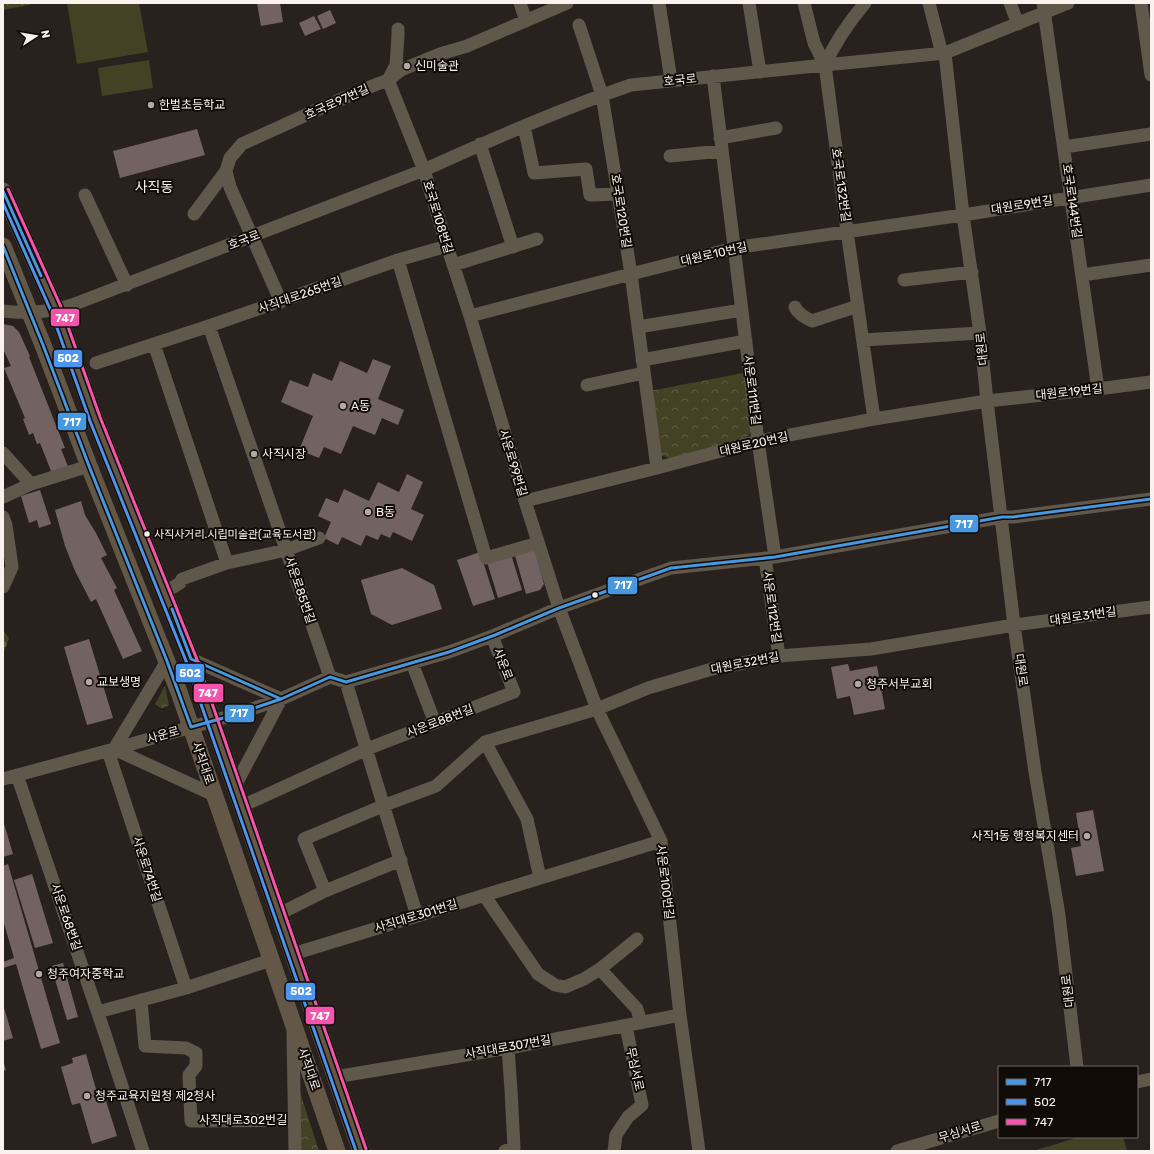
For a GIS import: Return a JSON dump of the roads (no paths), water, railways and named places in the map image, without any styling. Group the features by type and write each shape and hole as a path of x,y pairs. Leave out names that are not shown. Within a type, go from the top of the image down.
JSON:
{"main road":[{"name":"사직대로","path":"3,190 56,309 95,419 191,659 361,1151"},
{"name":"사직대로","path":"3,246 179,692 337,1151"}],"street":[{"path":"520,3 526,20"},
{"name":"호국로97번길","path":"194,214 226,171 230,158 242,144 388,80 401,70 440,54 467,46 567,3"},
{"path":"659,3 671,80"},
{"path":"750,3 760,72"},
{"path":"804,3 814,43 825,65"},
{"path":"825,65 839,38 865,3"},
{"path":"929,3 943,53"},
{"path":"1010,3 1018,24"},
{"name":"호국로","path":"3,311 30,313 72,305 424,170 480,144 524,126 602,95 632,85 943,53 1018,24 1044,8 1068,3"},
{"path":"1141,3 1151,68"},
{"name":"호국로144번길","path":"1044,8 1098,389"},
{"path":"579,25 602,95"},
{"path":"388,80 396,65 398,29"},
{"name":"대원로","path":"943,53 963,215 980,333 986,401 1002,517 1014,626 1035,772 1059,915 1077,1066"},
{"name":"호국로132번길","path":"825,65 874,419"},
{"name":"사운로111번길","path":"713,76 758,441 770,557"},
{"name":"호국로108번길","path":"388,80 424,170 470,316"},
{"name":"호국로120번길","path":"602,95 631,274 657,468"},
{"path":"524,126 534,173 586,169 590,195 618,194"},
{"path":"670,156 721,144 776,128"},
{"path":"1064,147 1151,134"},
{"path":"480,144 513,247"},
{"path":"226,171 230,187 281,302"},
{"name":"대원로9번길","path":"963,215 1151,185"},
{"path":"86,195 127,285"},
{"name":"대원로10번길","path":"470,316 734,248 963,215"},
{"name":"호국로108번길","path":"453,265 537,239"},
{"name":"사직대로265번길","path":"96,363 281,302 398,260 447,246"},
{"path":"398,260 486,558 538,543"},
{"path":"1082,275 1151,265"},
{"path":"904,280 972,272"},
{"path":"795,307 796,310 804,317 812,321 858,306"},
{"path":"638,327 742,310"},
{"name":"사운로99번길","path":"470,316 525,501 559,608"},
{"name":"사운로85번길","path":"209,326 330,677"},
{"path":"863,340 980,333"},
{"path":"642,360 746,341"},
{"path":"154,344 228,563"},
{"path":"587,385 644,373"},
{"name":"대원로19번길","path":"986,401 1151,382"},
{"name":"대원로20번길","path":"525,501 758,441 874,419 986,401"},
{"path":"3,453 31,484"},
{"path":"3,497 31,484 89,466"},
{"name":"사운로","path":"346,682 449,652 559,608 671,568 770,557 1002,517 1014,517 1151,499"},
{"path":"3,517 6,525 12,567 3,587"},
{"path":"165,592 180,584 182,579 228,563 286,550 319,538"},
{"name":"사운로112번길","path":"770,557 779,656"},
{"name":"대원로31번길","path":"1014,626 1151,607"},
{"name":"사운로100번길","path":"559,608 597,709 661,841 680,1015 700,1151"},
{"name":"대원로32번길","path":"385,805 436,786 484,742 597,709 648,688 712,669 779,656 871,648 1014,626"},
{"name":"사운로","path":"492,636 514,692"},
{"path":"191,659 281,699 235,786"},
{"path":"167,661 111,750 214,795"},
{"path":"412,663 435,723"},
{"path":"330,677 346,682 418,916"},
{"name":"사운로","path":"3,779 213,721 281,699 330,677"},
{"name":"사운로88번길","path":"367,749 514,692"},
{"path":"484,742 527,819 540,878"},
{"path":"242,806 367,749"},
{"name":"사운로74번길","path":"111,750 186,988"},
{"name":"사운로68번길","path":"17,775 98,1012 143,1151"},
{"path":"325,891 304,839 385,805"},
{"name":"사직대로301번길","path":"293,954 661,841"},
{"path":"279,914 325,891 401,860"},
{"path":"484,895 538,974 555,985 566,987 584,979 600,969 637,939"},
{"path":"98,1012 186,988 271,960"},
{"path":"600,969 637,1009 640,1023"},
{"name":"사직대로302번길","path":"141,1000 145,1046 186,1048 196,1053 196,1066 189,1075 191,1120 295,1120"},
{"name":"사직대로307번길","path":"335,1077 508,1048 680,1015"},
{"path":"293,1023 296,1151"},
{"name":"무심서로","path":"614,1151 616,1135 628,1117 642,1105 626,1026"},
{"path":"505,1151 514,1148 508,1048"},
{"path":"1138,1082 1151,1079"},
{"name":"무심서로","path":"898,1151 998,1121"}],"place":[{"name":"신미술관","path":"407,66"},
{"name":"한벌초등학교","path":"151,105"},
{"name":"A동","path":"343,406"},
{"name":"사직시장","path":"254,454"},
{"name":"B동","path":"368,512"},
{"name":"사직사거리.시립미술관(교육도서관)","path":"147,534"},
{"name":"교보생명","path":"89,682"},
{"name":"청주서부교회","path":"858,684"},
{"name":"사직1동 행정복지센터","path":"1087,836"},
{"name":"청주여자중학교","path":"39,974"},
{"name":"청주교육지원청 제2청사","path":"87,1096"}],"district":[{"name":"사직동","path":"154,187"}]}
